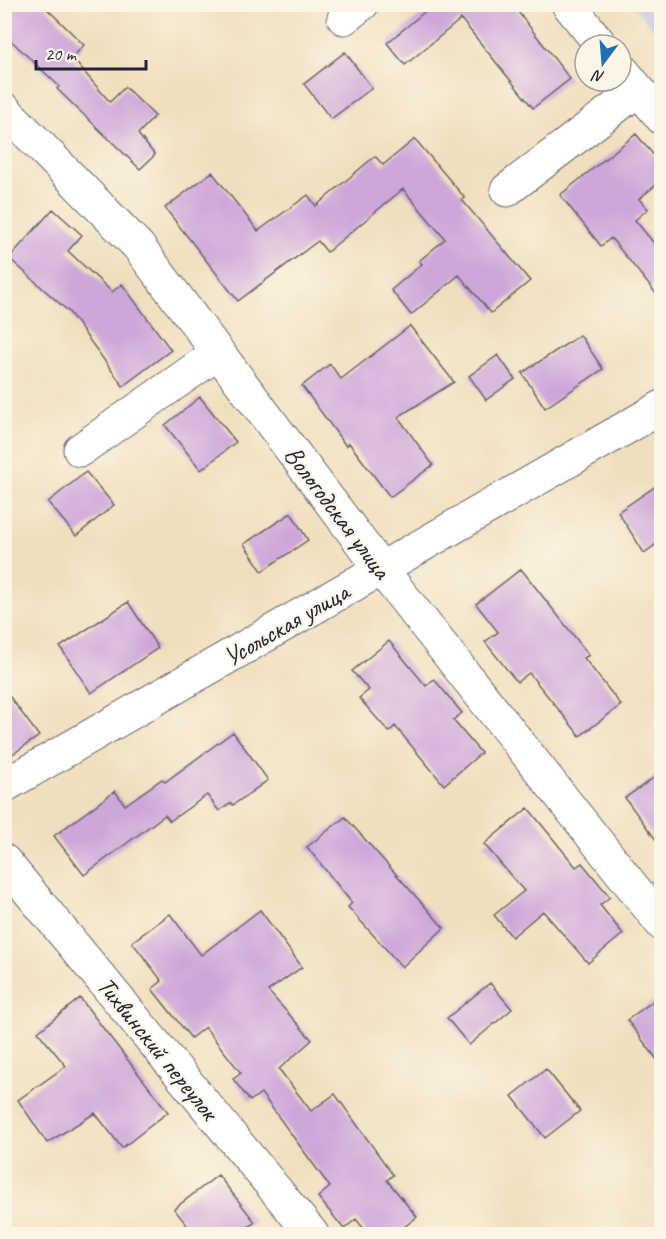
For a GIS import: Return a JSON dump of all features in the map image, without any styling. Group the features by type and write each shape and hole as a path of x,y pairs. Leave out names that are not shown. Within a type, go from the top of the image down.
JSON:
{"street":[{"path":"568,4 592,33"},
{"path":"633,83 662,118"},
{"path":"507,190 614,93"},
{"name":"Вологодская улица","path":"4,109 138,246 381,569 662,924"},
{"path":"80,450 218,353"},
{"name":"Усольская улица","path":"4,786 662,407"},
{"name":"Тихвинский переулок","path":"4,861 312,1234"}],"shaded area":[{"path":"633,5 661,5 661,38"}],"building":[{"path":"4,4 42,4 84,45 72,58 110,102 125,87 155,116 138,134 155,155 140,169 57,89 59,86 4,34"},
{"path":"434,4 512,4 570,79 533,108 461,19 405,65 387,43"},
{"path":"345,52 372,88 331,119 304,84"},
{"path":"636,134 662,165 662,180 639,199 648,209 635,220 662,253 662,301 611,238 601,246 560,195"},
{"path":"415,139 465,198 462,200 530,281 491,313 459,275 411,315 391,290 422,264 419,261 445,239 403,189 327,252 318,241 238,301 165,208 212,172 258,231 308,195 316,206 375,156 383,165"},
{"path":"53,209 82,235 68,251 112,292 122,284 171,350 123,386 69,312 9,258"},
{"path":"410,326 454,382 398,417 433,465 390,497 349,443 346,446 302,386 330,364 341,379"},
{"path":"580,335 603,369 545,408 522,373"},
{"path":"498,355 515,379 486,400 469,376"},
{"path":"200,397 236,442 201,470 165,425"},
{"path":"86,472 114,505 76,536 48,502"},
{"path":"662,482 662,540 644,553 618,512"},
{"path":"291,513 308,540 262,571 244,544"},
{"path":"521,569 589,655 584,658 621,705 580,736 529,673 517,682 485,642 498,632 476,604"},
{"path":"128,602 158,648 91,693 60,647"},
{"path":"389,641 426,686 434,679 462,713 453,720 481,753 444,785 395,726 389,732 359,698 369,690 352,671"},
{"path":"4,689 39,736 4,760"},
{"path":"233,732 268,780 233,805 231,803 219,811 207,795 170,821 165,815 84,875 54,836 115,791 125,805 162,779 165,782"},
{"path":"662,772 662,848 625,798"},
{"path":"528,808 576,867 582,863 610,897 600,905 623,934 588,963 543,911 512,937 494,915 524,891 484,844"},
{"path":"345,817 444,928 402,967 348,907 352,903 307,847"},
{"path":"260,910 302,967 268,991 312,1040 279,1069 311,1111 335,1094 393,1175 387,1180 417,1217 395,1234 368,1234 356,1219 344,1229 318,1197 330,1187 261,1093 250,1101 233,1079 241,1073 205,1027 191,1038 152,989 162,981 132,942 170,914 201,955"},
{"path":"490,983 512,1009 469,1045 447,1018"},
{"path":"662,995 662,1066 627,1020"},
{"path":"80,998 168,1112 122,1148 95,1113 47,1143 18,1100 66,1066 38,1032"},
{"path":"546,1069 580,1111 545,1138 512,1096"},
{"path":"218,1175 255,1222 239,1234 194,1234 174,1209"}]}
